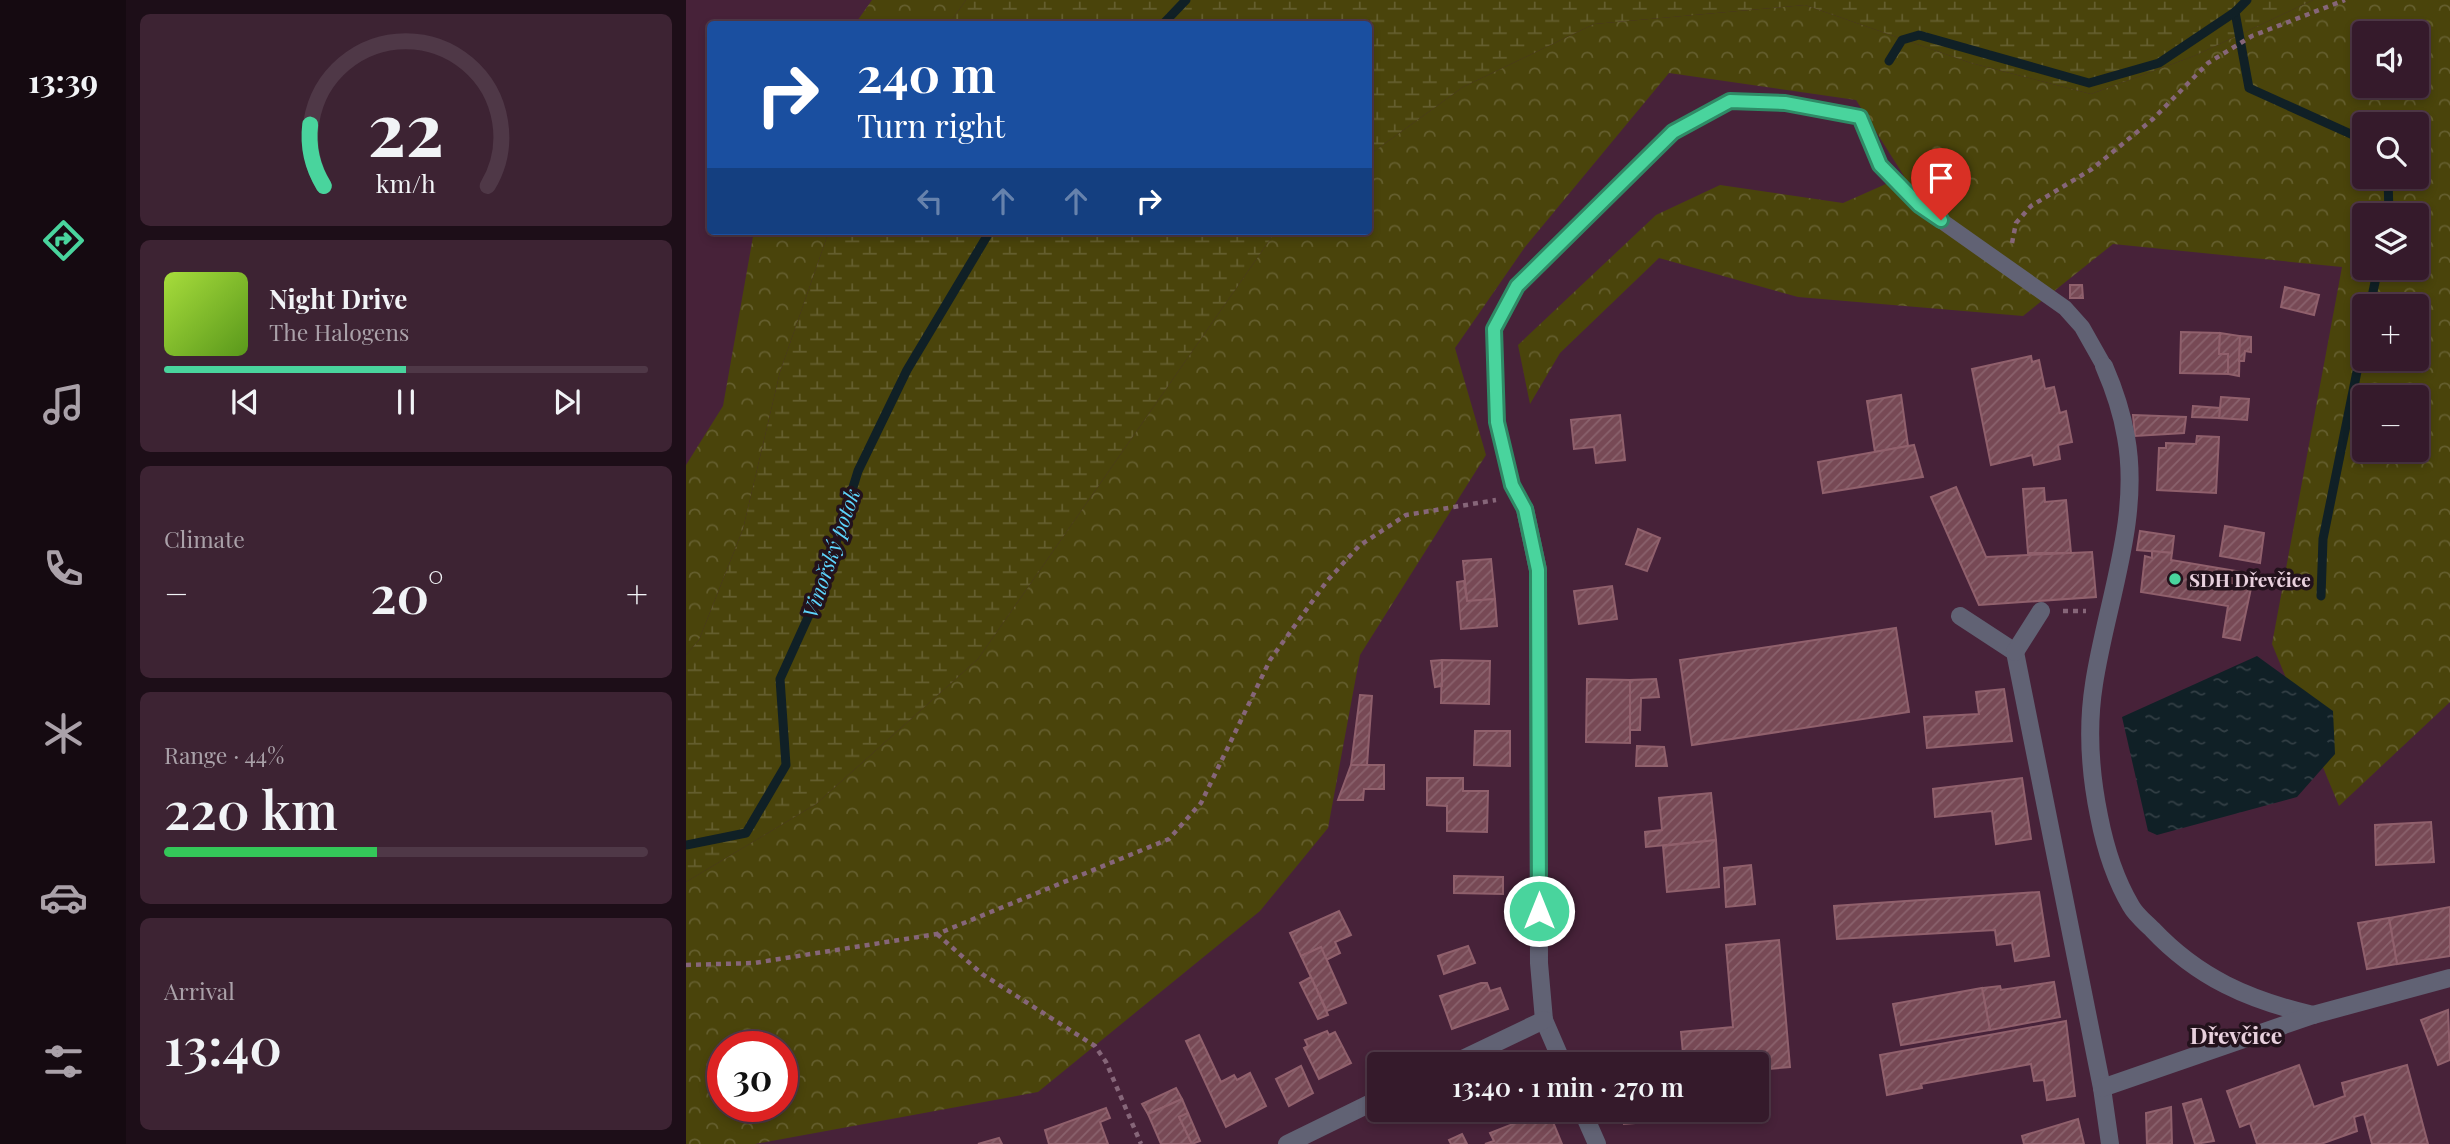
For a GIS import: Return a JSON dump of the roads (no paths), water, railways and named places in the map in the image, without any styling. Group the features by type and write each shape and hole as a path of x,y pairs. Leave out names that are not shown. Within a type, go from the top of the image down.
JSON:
{"street":[{"path":"2104,366 2116,396 2127,439 2129,487 2094,685 2090,735 2093,785 2104,839 2132,908 2176,955 2229,988 2266,1004 2314,1015"},
{"path":"1521,503 1538,570 1539,963 1544,1020 1558,1052"},
{"path":"2041,611 2015,652 2102,1088 2110,1144"},
{"path":"1960,616 2015,652"},
{"path":"2102,1088 2314,1015 2450,978"},
{"path":"1477,1052 1544,1020"},
{"path":"1287,1144 1367,1105"},
{"path":"1587,1122 1597,1144"}],"lane":[{"path":"1521,503 1497,422 1494,329 1517,286 1673,132 1730,101 1785,103 1860,117 1880,165 1919,205 2066,307 2088,337 2104,366"}],"water":[{"path":"2257,656 2333,711 2335,754 2297,797 2157,835 2148,831 2122,717"}],"waterway":[{"name":"Vinořský potok","path":"1166,21 1186,0"},
{"path":"2247,0 2235,12 2249,88 2352,135"},
{"path":"1889,61 1902,40 1919,35 2089,83 2159,63 2235,12"},
{"path":"2388,189 2389,203"},
{"name":"Vinořský potok","path":"686,845 746,833 786,765 780,679 824,582 858,471 907,370 988,235"},
{"path":"2373,294 2375,280"},
{"path":"2321,596 2323,539 2357,371"}],"place":[{"name":"SDH Dřevčice","path":"2175,579"}],"district":[{"name":"Dřevčice","path":"2236,1034"}]}
